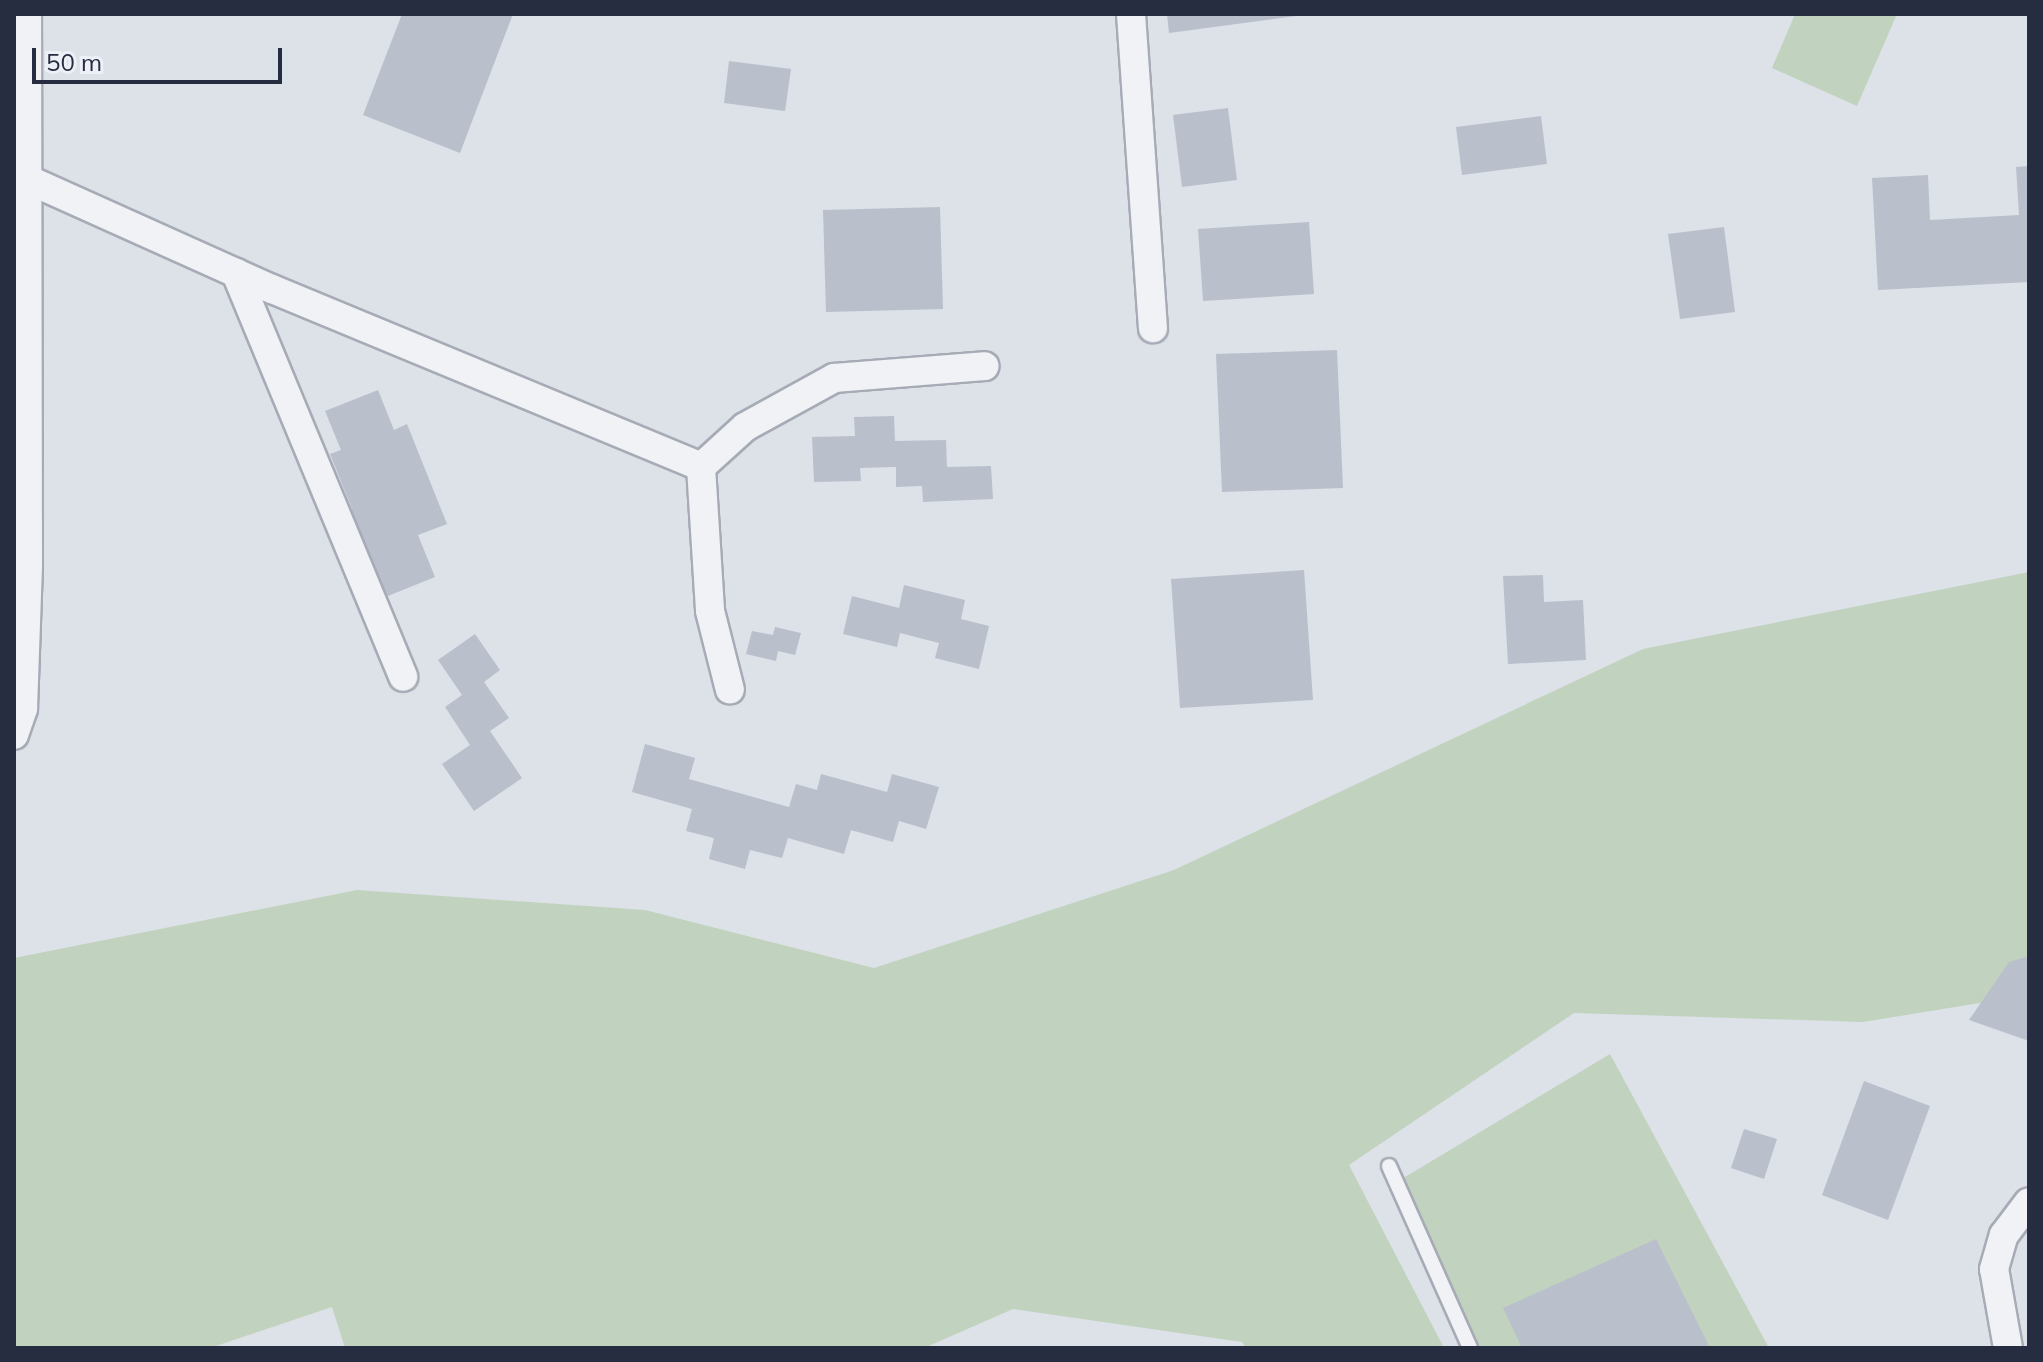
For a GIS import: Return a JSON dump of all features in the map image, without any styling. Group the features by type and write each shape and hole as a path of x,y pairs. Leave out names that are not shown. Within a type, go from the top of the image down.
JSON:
{"street":[{"path":"14,735 23,709 28,564 27,14"},
{"path":"1131,14 1153,328"},
{"path":"29,180 236,273 701,467"},
{"path":"236,273 403,677"},
{"path":"701,467 745,427 834,378 985,366"},
{"path":"701,467 710,611 730,690"},
{"path":"2008,1348 1994,1269 2004,1235 2029,1202"}],"lane":[{"path":"1389,1166 1470,1348"}],"green space":[{"path":"1795,14 1897,14 1857,106 1772,68"},
{"path":"2029,572 2029,995 1863,1022 1574,1013 1349,1165 1444,1348 1246,1348 1242,1342 1013,1309 924,1348 345,1348 332,1307 210,1348 14,1348 14,958 357,890 645,910 874,968 1174,870 1643,649"},
{"path":"1610,1054 1769,1348 1463,1348 1390,1186"}],"building":[{"path":"402,14 513,14 460,153 363,115"},
{"path":"1167,14 1296,14 1296,16 1169,33"},
{"path":"729,61 791,69 785,111 724,103"},
{"path":"1228,108 1237,180 1182,187 1173,115"},
{"path":"1541,116 1547,164 1462,175 1456,127"},
{"path":"2029,166 2029,282 1878,290 1872,178 1928,175 1930,220 2019,215 2016,167"},
{"path":"940,207 943,309 826,312 823,210"},
{"path":"1309,222 1314,294 1203,301 1198,229"},
{"path":"1724,227 1735,312 1680,319 1668,234"},
{"path":"1337,350 1343,488 1222,492 1216,354"},
{"path":"378,390 394,430 407,424 447,524 418,535 435,577 383,598 342,513 352,509 330,454 341,450 325,411"},
{"path":"894,416 895,441 946,440 947,467 991,466 993,499 923,502 922,486 896,487 896,467 860,468 861,481 814,482 812,437 855,436 854,417"},
{"path":"1304,570 1313,700 1180,708 1171,579"},
{"path":"1543,575 1544,602 1583,600 1586,660 1508,664 1503,576"},
{"path":"904,585 965,600 961,619 989,626 979,669 935,658 939,643 900,633 897,647 843,634 852,596 899,608"},
{"path":"775,627 801,633 795,655 778,651 776,661 746,654 752,631 773,635"},
{"path":"475,634 500,670 484,682 509,718 490,731 522,778 474,811 442,764 470,745 445,707 462,695 438,660"},
{"path":"645,744 695,758 689,779 789,807 796,784 817,790 821,774 887,792 892,774 939,787 926,829 899,821 893,842 851,830 844,854 788,838 782,858 750,850 745,869 709,859 714,838 686,831 692,809 632,792"},
{"path":"2029,956 2029,1041 1969,1020 2009,962"},
{"path":"1864,1081 1930,1106 1888,1220 1822,1195"},
{"path":"1744,1129 1777,1139 1764,1179 1731,1168"},
{"path":"1656,1239 1710,1348 1522,1348 1503,1308"}]}
